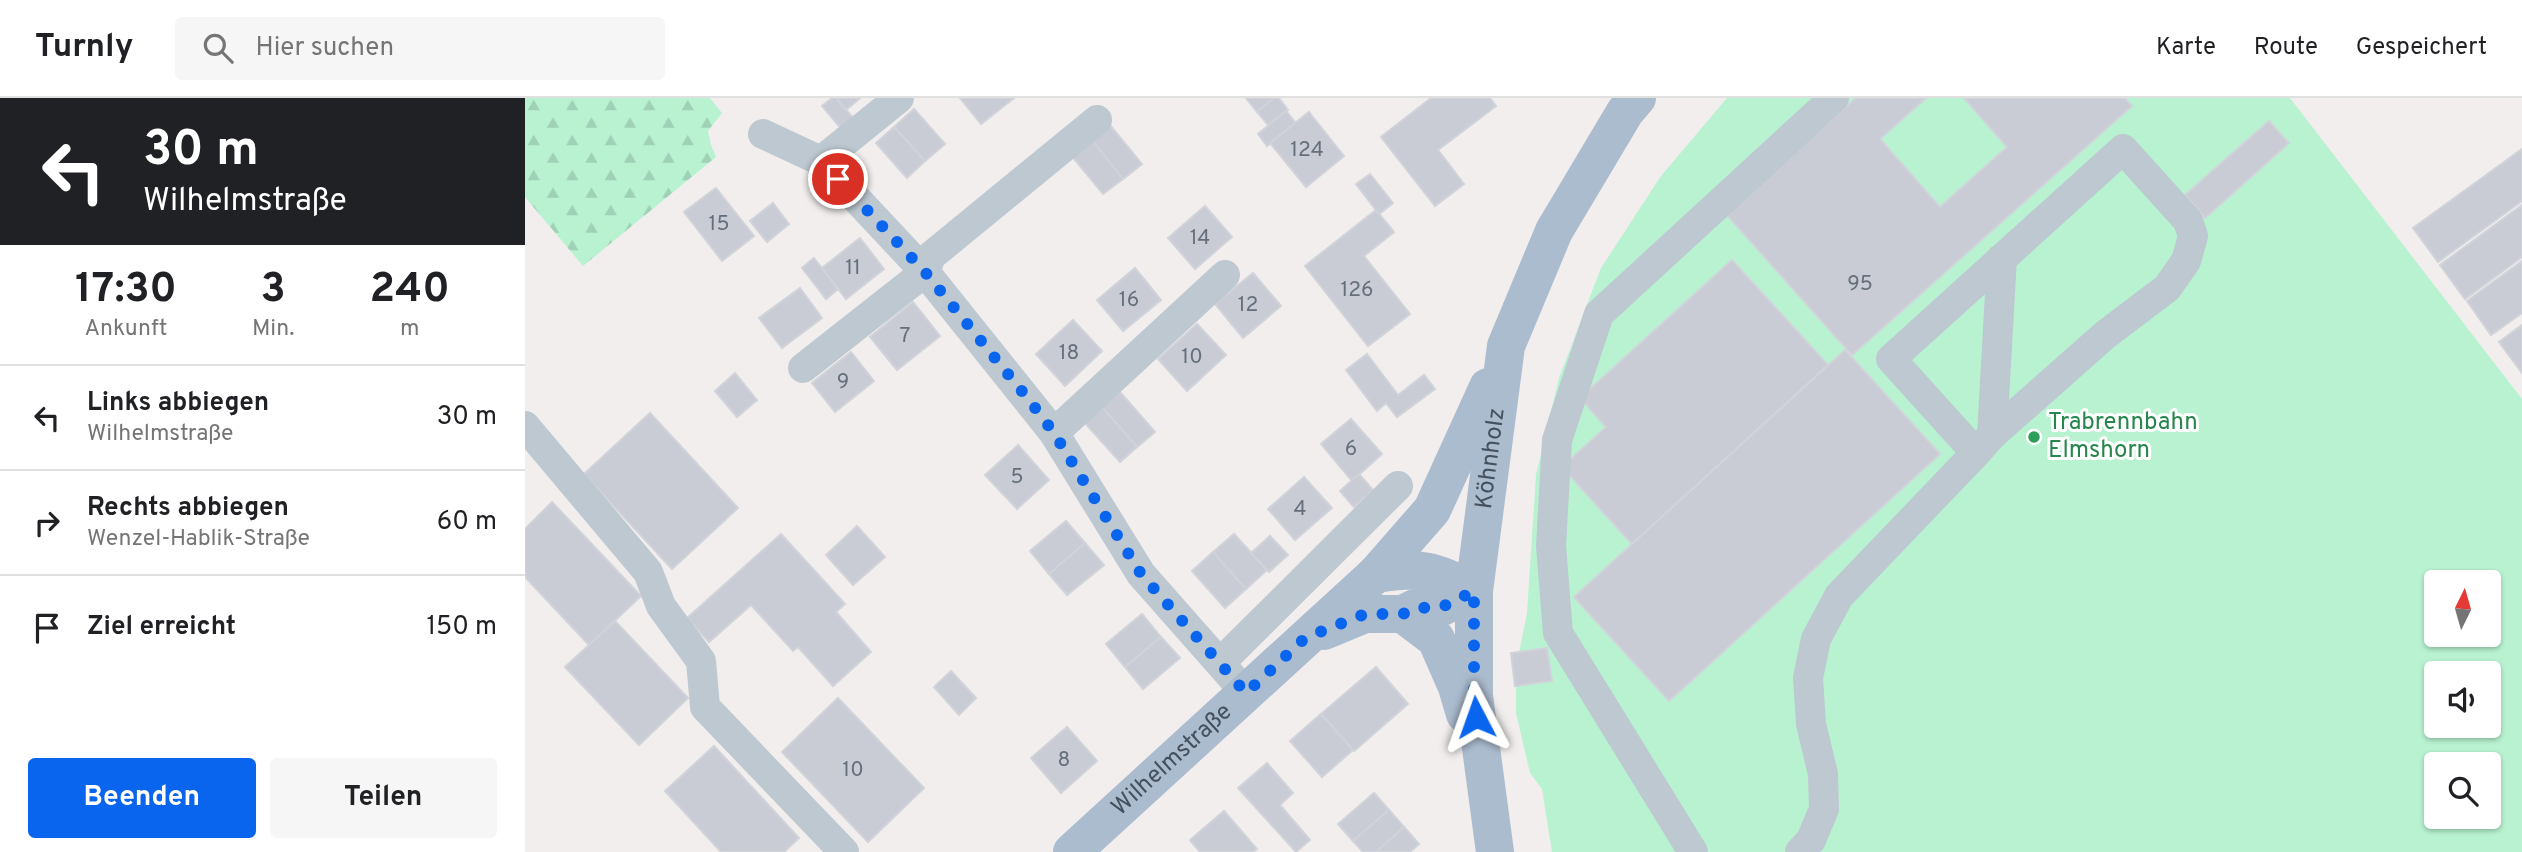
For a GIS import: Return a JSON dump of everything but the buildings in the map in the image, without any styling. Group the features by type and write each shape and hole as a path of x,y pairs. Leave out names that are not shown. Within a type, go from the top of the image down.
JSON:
{"main road":[{"name":"Köhnholz","path":"1495,852 1474,696 1474,591 1506,346 1554,231 1625,112 1637,98"},
{"name":"Wilhelmstraße","path":"1072,852 1376,574 1432,510 1506,346"},
{"path":"1376,574 1419,570 1445,575 1474,591"},
{"name":"Wilhelmstraße","path":"1305,638 1365,614 1403,614 1415,608 1442,607 1474,591"},
{"path":"1403,614 1436,639 1457,687 1484,780"}],"street":[{"path":"821,161 899,98"},
{"path":"1693,852 1558,633 1551,546 1557,440 1599,314 1818,103"},
{"path":"803,368 925,272 930,256 1097,120"},
{"path":"763,134 821,161 925,272 1054,433 1141,574 1246,693"},
{"path":"1800,852 1811,840 1824,809 1822,774 1811,724 1808,678 1816,639 1839,596 1984,444 2105,335 2167,288 2186,261 2193,236 2188,221 2123,149 1891,359 1984,444"},
{"path":"1984,444 2002,258"},
{"path":"1054,433 1225,275"},
{"path":"525,426 648,572 661,606 701,661 705,707 844,852"},
{"path":"1220,663 1398,486"}],"green space":[{"path":"525,98 710,98 722,113 708,131 716,157 583,266 525,197"},
{"name":"Trabrennbahn Elmshorn","path":"1727,98 2290,98 2522,399 2522,852 1552,852 1542,789 1530,773 1516,713 1516,668 1527,613 1536,475 1559,378 1601,268 1661,176"}],"place":[{"name":"Trabrennbahn Elmshorn","path":"2034,437"}],"route":[{"path":"838,179 925,272 1029,400 1054,433 1141,574 1246,693 1305,638 1365,614 1403,614 1415,608 1442,607 1474,591 1476,717"}]}
